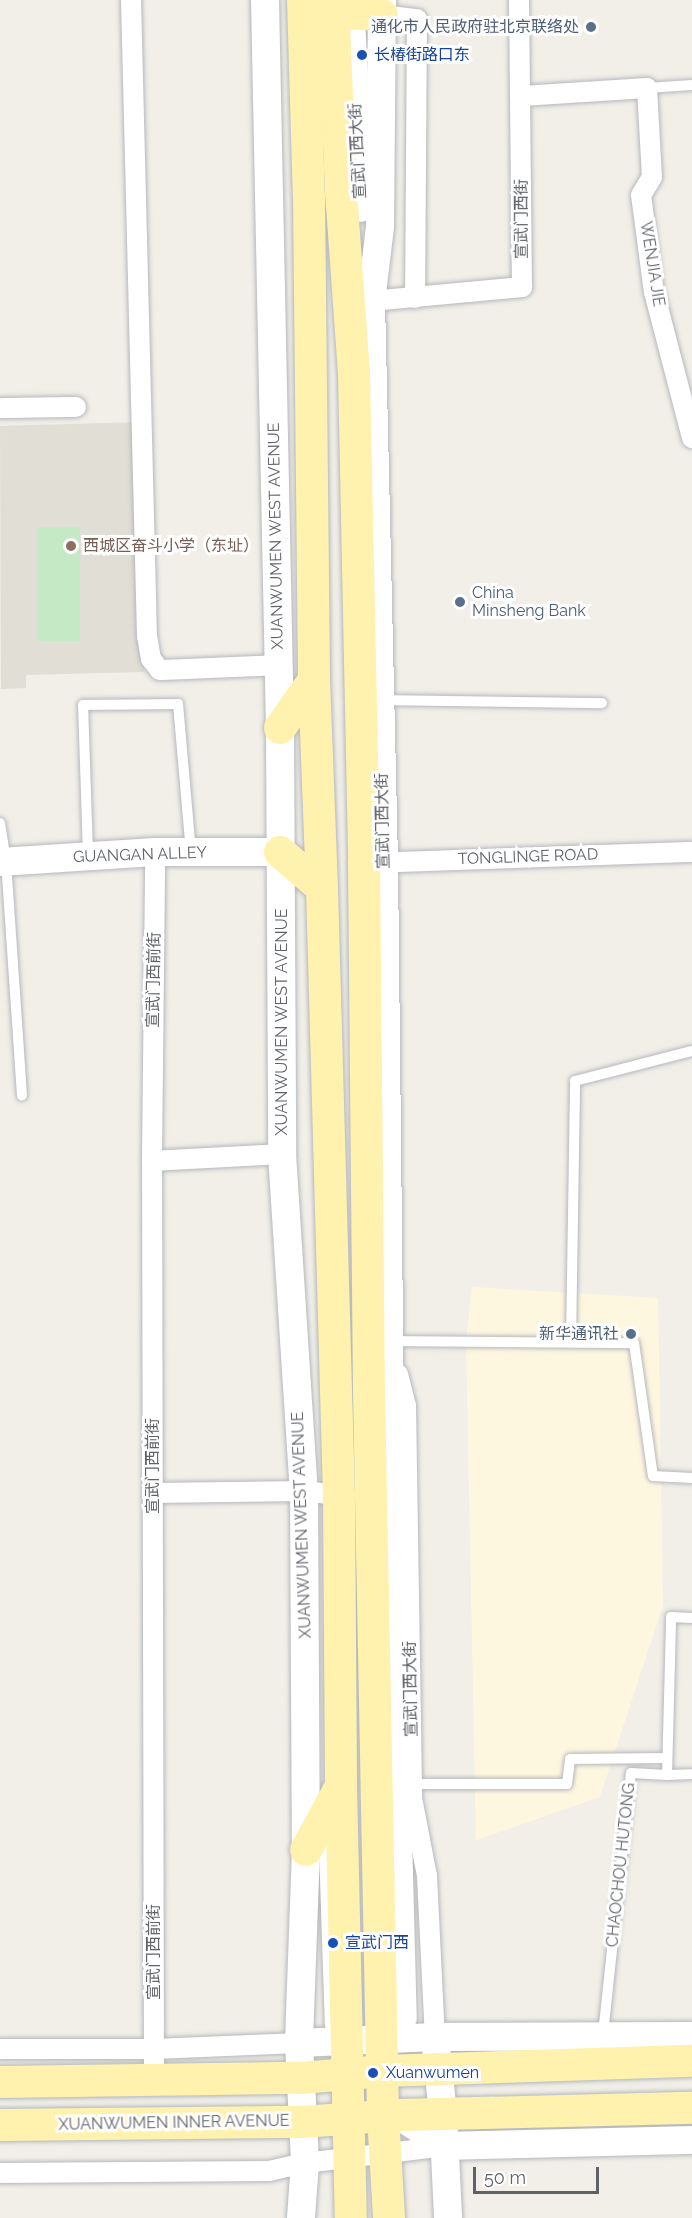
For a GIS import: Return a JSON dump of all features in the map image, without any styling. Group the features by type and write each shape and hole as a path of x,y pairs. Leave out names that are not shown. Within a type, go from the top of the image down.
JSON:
{"main road":[{"name":"XUANWUMEN WEST AVENUE","path":"303,0 309,197 314,680 339,1495 341,1787 351,2218"},
{"path":"382,7 342,6 341,192 354,373 374,863 392,2028 383,2071 391,2116 386,2162 389,2218"},
{"path":"354,373 371,301"},
{"path":"280,728 314,680"},
{"path":"280,852 322,888"},
{"path":"306,1850 341,1787"},
{"path":"0,2082 154,2064 301,2078 437,2069 601,2049 692,2061"},
{"path":"443,2114 692,2108"},
{"name":"XUANWUMEN INNER AVENUE","path":"0,2126 302,2122 443,2114"}],"street":[{"path":"131,0 147,636 151,659 160,670 278,665"},
{"name":"XUANWUMEN WEST AVENUE","path":"264,0 280,728 282,1154 304,1491 306,1850 299,2043 305,2163 301,2218"},
{"name":"宣武门西街","path":"371,301 522,287 522,96 519,0"},
{"name":"宣武门西大街","path":"342,6 362,254 371,301"},
{"path":"382,7 417,19 415,298"},
{"name":"宣武门西大街","path":"374,863 380,700 371,301 380,227 379,72 382,7"},
{"path":"522,96 647,88"},
{"name":"WENJIA JIE","path":"647,88 652,177 641,195 654,292 692,438"},
{"path":"0,408 76,407"},
{"name":"GUANGAN ALLEY","path":"3,862 155,852 280,852"},
{"name":"宣武门西前街","path":"154,2064 152,1161 155,852"},
{"name":"TONGLINGE ROAD","path":"374,863 692,852"},
{"path":"152,1161 282,1154"},
{"name":"宣武门西大街","path":"380,1341 406,1406 412,1784 427,1876 435,2037"},
{"path":"153,1493 304,1491 339,1495"},
{"path":"0,2049 154,2064 299,2043 347,2042 392,2028 435,2037 601,2049 692,2036"},
{"path":"435,2037 443,2114 448,2218"},
{"path":"391,2116 445,2146"},
{"path":"0,2173 269,2171 305,2163 445,2146 692,2140"}],"lane":[{"path":"647,88 692,85"},
{"path":"380,700 602,703"},
{"path":"88,856 83,705 178,704 191,852"},
{"path":"0,823 22,1095"},
{"path":"571,1342 575,1081 692,1051"},
{"path":"380,1341 634,1343 653,1476 692,1478"},
{"path":"692,1618 671,1617 667,1775 692,1774"},
{"path":"412,1784 567,1784 570,1759 667,1758"},
{"name":"CHAOCHOU HUTONG","path":"601,2049 631,1773 667,1775"}],"shaded area":[{"name":"西城区奋斗小学（东址）","path":"139,422 144,672 26,675 26,688 1,689 0,426"},
{"path":"472,1287 658,1298 663,1605 600,1797 476,1840 466,1341"}],"green space":[{"path":"37,527 80,527 80,641 37,641"}],"place":[{"name":"通化市人民政府驻北京联络处","path":"591,27"},
{"name":"长椿街路口东","path":"362,55"},
{"name":"西城区奋斗小学（东址）","path":"71,546"},
{"name":"China Minsheng Bank","path":"460,602"},
{"name":"新华通讯社","path":"631,1334"},
{"name":"宣武门西","path":"333,1943"},
{"name":"Xuanwumen","path":"373,2073"}]}
